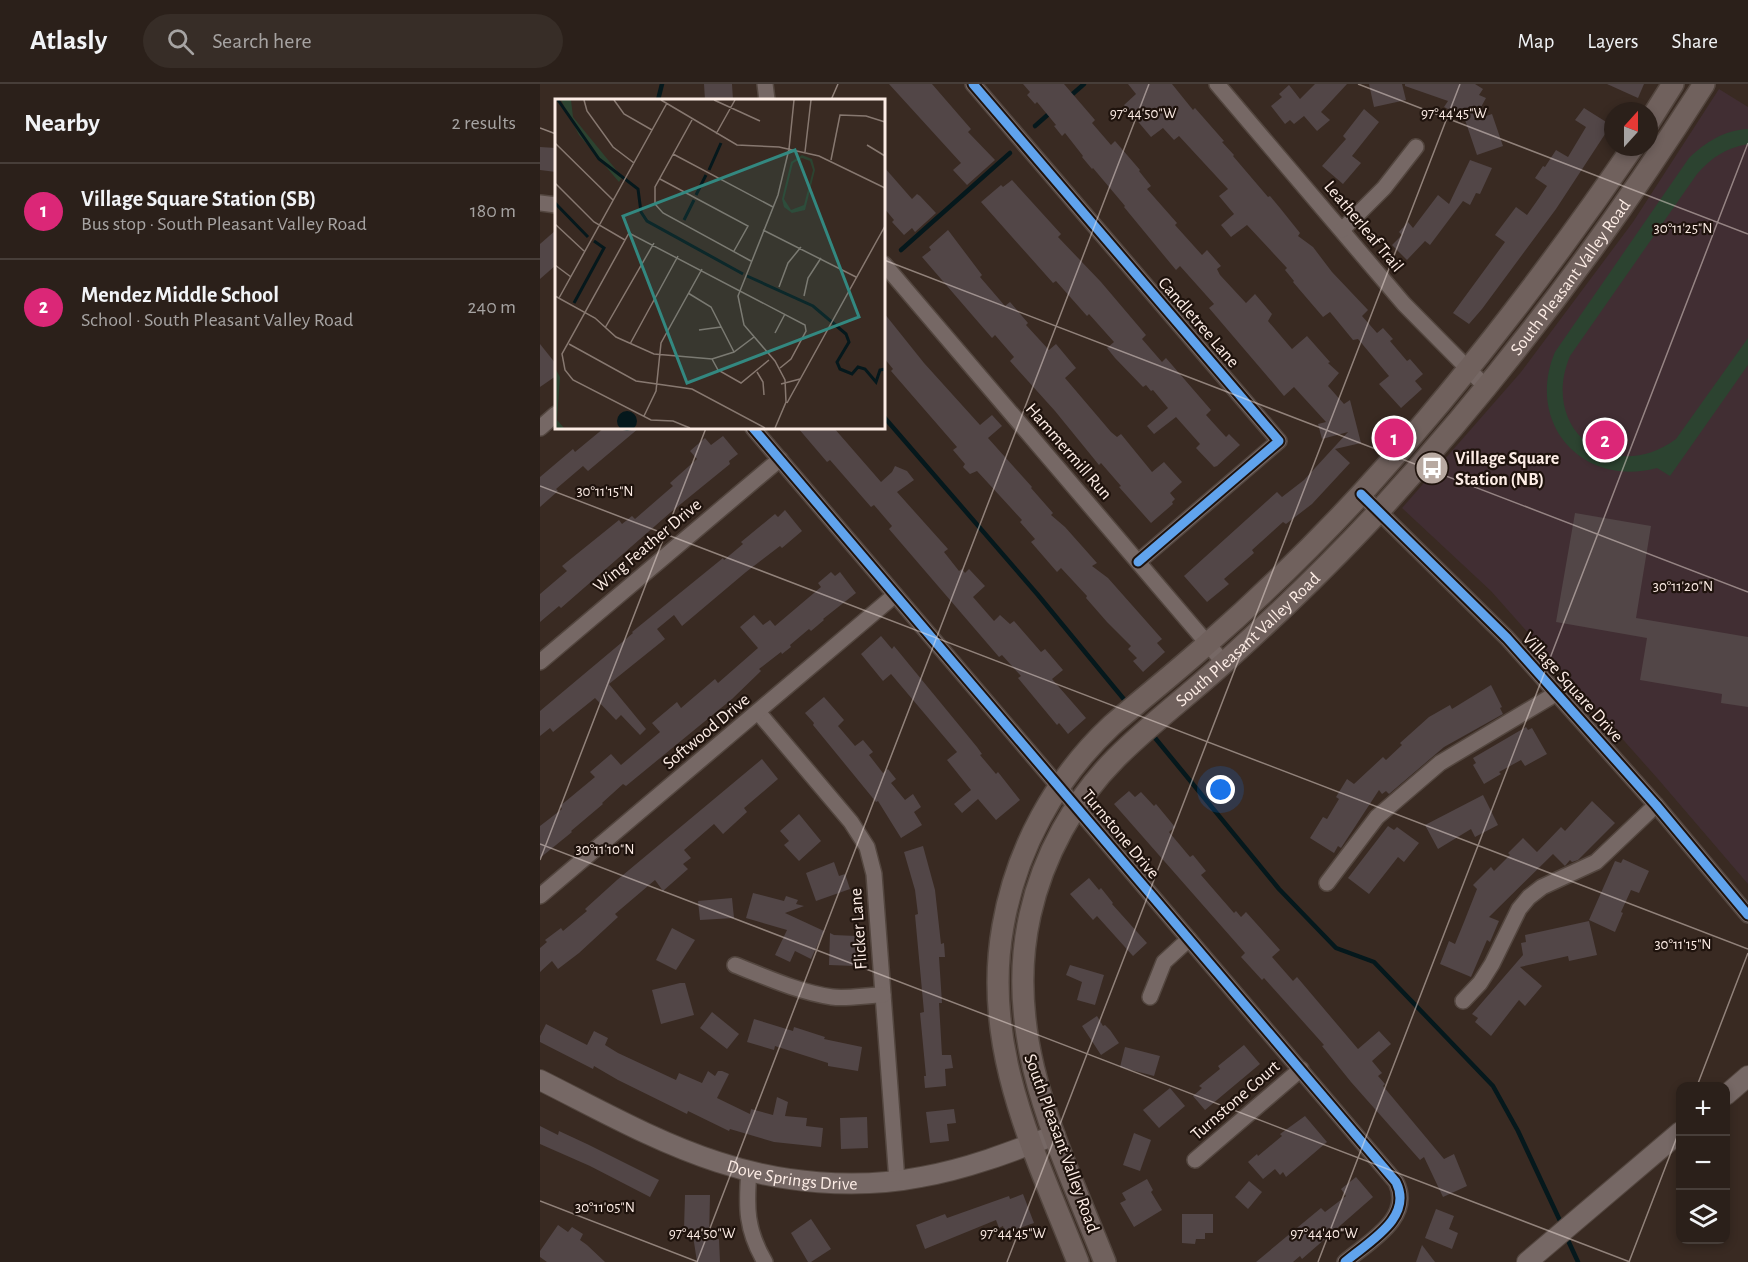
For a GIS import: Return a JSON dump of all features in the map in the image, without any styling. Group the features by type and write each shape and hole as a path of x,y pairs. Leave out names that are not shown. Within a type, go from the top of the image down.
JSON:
{"main road":[{"path":"1658,108 1673,84"},
{"name":"South Pleasant Valley Road","path":"1105,1262 1055,1135 1029,1056 1023,1011 1023,962 1030,914 1053,847 1076,806 1096,780 1136,739 1224,663 1310,582 1379,511 1487,388 1587,258 1655,161 1704,84"},
{"name":"South Pleasant Valley Road","path":"1078,1262 1032,1144 1005,1062 999,1021 998,964 1002,929 1015,876 1038,822 1059,787 1095,742 1208,644 1361,494 1468,370 1568,241 1627,156"}],"street":[{"path":"765,84 767,99"},
{"name":"Candletree Lane","path":"973,84 1279,441 1138,562"},
{"name":"Leatherleaf Trail","path":"1220,85 1404,304 1487,388"},
{"path":"1342,230 1384,189 1416,147"},
{"path":"540,203 555,205"},
{"name":"Hammermill Run","path":"885,265 1224,663"},
{"path":"540,428 555,415"},
{"name":"Turnstone Drive","path":"754,429 1400,1188 1401,1203 1393,1220 1345,1262"},
{"name":"Wing Feather Drive","path":"540,662 780,459"},
{"name":"Village Square Drive","path":"1361,494 1507,638 1656,805 1748,915"},
{"name":"Softwood Drive","path":"540,896 896,595"},
{"path":"1327,884 1377,817 1440,762 1557,693"},
{"name":"Flicker Lane","path":"758,712 851,822 867,847 874,874 897,1181"},
{"path":"1463,1002 1480,983 1492,964 1519,909 1529,897 1542,886 1596,862 1656,805"},
{"path":"1150,997 1164,962 1189,939"},
{"path":"735,965 812,993 834,997 883,995"},
{"name":"Turnstone Court","path":"1195,1160 1301,1069"},
{"path":"1730,1091 1748,1076"},
{"name":"Dove Springs Drive","path":"540,1080 660,1139 718,1162 749,1171 833,1183 897,1181 963,1168 1055,1135"},
{"path":"1528,1261 1676,1135"},
{"path":"749,1171 747,1219 754,1242 765,1262"}],"shaded area":[{"path":"1719,89 1748,107 1748,884 1491,591 1402,508 1521,372 1633,222"}],"green space":[{"path":"1748,129 1748,144 1720,154 1697,174 1570,356 1563,383 1564,407 1573,427 1587,443 1606,453 1628,456 1652,452 1676,439 1748,338 1748,365 1670,476 1657,468 1630,472 1605,468 1584,459 1567,444 1554,425 1548,403 1548,378 1555,352 1689,158 1716,138"}],"building":[{"path":"704,84 732,84 733,99 705,99"},
{"path":"889,84 932,84 971,129 968,132 995,160 967,185 953,170 961,163"},
{"path":"1023,84 1064,84 1095,120 1092,123 1111,145 1115,141 1140,170 1151,186 1147,189 1177,223 1175,225 1202,255 1207,250 1221,266 1217,269 1220,275 1246,303 1255,294 1272,314 1268,321 1292,349 1307,336 1339,373 1328,386 1344,404 1350,400 1361,443 1335,449 1350,463 1312,504 1286,524 1283,522 1252,550 1254,553 1224,579 1229,584 1207,602 1184,576 1277,492 1282,497 1304,480 1348,432 1322,439 1318,424 1326,422 1294,387 1284,396 1209,308 1214,304 1180,266 1176,270 1082,157 1065,133 1062,136 1037,102 1035,104 1027,95 1030,92"},
{"path":"1128,84 1172,84 1193,110 1195,108 1224,141 1222,142 1268,197 1270,196 1280,208 1300,233 1298,236 1313,247 1332,272 1368,310 1362,316 1377,333 1383,328 1393,339 1390,341 1407,361 1410,359 1423,374 1415,381 1422,389 1401,408 1379,384 1389,376 1358,339 1353,340 1330,312 1323,317 1293,282 1285,270 1287,268 1247,225 1231,237 1221,225 1234,214 1219,196 1228,189 1179,136 1174,140 1163,128 1151,137 1124,105 1136,94"},
{"path":"1315,84 1347,84 1321,112 1330,120 1317,131 1304,116 1294,124 1290,120 1285,124 1271,106 1282,97 1279,94 1289,85 1300,99"},
{"path":"1369,84 1402,84 1406,100 1374,107"},
{"path":"1405,84 1475,84 1483,89 1479,95 1486,98 1474,120 1492,114 1503,146 1477,155 1464,117 1444,107 1448,101 1405,86"},
{"path":"1607,84 1644,84 1638,98"},
{"path":"1584,108 1604,121 1604,136 1556,209 1469,324 1453,313 1505,242 1495,235 1516,207 1527,215 1547,186 1535,178 1543,166 1545,167 1556,150 1568,157 1586,127 1575,120"},
{"path":"1364,109 1379,122 1352,156 1361,163 1343,184 1322,166 1346,139 1343,136"},
{"path":"540,147 555,148 555,172 540,170"},
{"path":"1470,160 1492,168 1480,194 1476,193 1470,205 1463,201 1430,245 1425,241 1407,260 1392,245 1402,235 1399,232 1408,222 1413,228 1438,195 1449,204"},
{"path":"885,168 912,199 917,194 936,213 915,232 912,228 904,235 892,222 894,220 885,209"},
{"path":"1012,180 1061,234 1058,237 1101,282 1146,335 1142,339 1162,362 1166,358 1211,410 1206,415 1226,437 1229,434 1240,445 1217,466 1214,467 1196,448 1200,444 1176,417 1154,434 1147,426 1168,408 1153,390 1151,391 1146,385 1143,387 1115,358 1107,348 1114,342 1056,281 1053,283 981,202 1001,185 1003,187"},
{"path":"948,230 982,275 980,277 1005,306 1010,302 1028,323 1026,325 1049,350 1056,344 1076,368 1065,378 1111,432 1117,437 1121,434 1152,472 1164,462 1182,482 1170,493 1175,499 1173,504 1151,523 1010,361 1014,357 995,335 992,338 922,257 931,250 929,247"},
{"path":"555,231 555,266 540,279 540,244"},
{"path":"885,314 924,363 980,425 992,415 1002,426 988,438 1032,487 1053,513 1051,515 1065,527 1097,563 1092,566 1108,578 1162,639 1157,643 1165,652 1143,672 1133,661 1137,658 1128,649 1131,646 1107,622 1061,568 1057,572 1031,542 1035,539 1020,522 1022,520 977,471 970,474 963,467 965,464 953,450 957,447 891,371 893,369 885,359"},
{"path":"540,344 555,363 555,377 540,387"},
{"path":"603,429 638,429 588,471 583,466 556,489 558,491 540,507 540,477 573,449 575,452"},
{"path":"799,429 835,429 881,482 895,466 907,471 914,480 897,492 948,549 944,552 959,571 962,569 965,573 969,569 985,586 973,597 994,621 1000,615 1010,624 1014,621 1041,652 1045,649 1063,670 1052,679 1086,718 1068,734 1059,723 1057,725 1018,678 1021,676 1002,655 999,657 889,529 892,526 874,505 871,507 830,460 827,462"},
{"path":"723,436 738,454 729,461 730,464 561,608 559,606 540,622 540,594 567,571 562,566 619,520 622,524 632,516 635,519 673,486 670,483 697,459 690,451 705,438 711,445"},
{"path":"785,510 802,531 782,548 780,546 746,572 682,626 674,615 657,629 665,639 609,684 646,729 640,735 621,715 616,720 595,698 553,732 550,728 540,736 540,711 632,632 723,558 724,560 743,544 741,542 775,514 778,517"},
{"path":"1575,513 1651,526 1636,618 1748,637 1748,707 1721,703 1722,694 1640,680 1647,638 1556,622"},
{"path":"831,572 835,576 840,572 856,593 811,631 809,629 790,645 791,647 759,669 761,671 732,699 626,786 623,784 572,832 540,858 540,826 562,809 560,806 595,777 590,772 611,754 621,765 660,732 652,723 677,702 681,708 715,679 718,683 758,648 740,627 754,615 763,625 770,620 775,626 821,587 818,583"},
{"path":"881,636 892,649 894,646 977,747 982,754 980,755 996,774 998,772 1020,800 996,820 978,799 962,813 954,804 971,790 947,760 957,752 891,674 883,681 861,654"},
{"path":"1491,685 1503,714 1444,747 1389,794 1386,791 1382,794 1379,790 1341,848 1338,846 1334,853 1310,838 1323,817 1327,819 1347,779 1354,784 1383,757 1386,760 1402,745 1400,743 1429,717 1450,705 1452,709"},
{"path":"824,697 844,720 838,726 855,746 863,740 873,752 869,755 883,773 888,769 896,779 891,783 905,800 913,794 921,807 914,812 922,825 901,838 878,801 876,802 813,725 814,723 805,713"},
{"path":"1526,727 1528,730 1532,728 1547,754 1525,766 1521,760 1499,772 1501,774 1484,784 1473,765 1476,763 1473,758"},
{"path":"762,759 778,779 744,808 747,812 723,834 714,824 684,850 691,858 683,864 688,869 663,891 655,880 615,914 618,917 579,953 558,969 552,961 540,972 540,948 547,942 545,940 561,928 563,931 587,911 585,909 617,880"},
{"path":"1129,791 1135,797 1141,792 1154,806 1156,804 1175,827 1169,832 1190,857 1193,855 1206,871 1201,875 1234,913 1236,911 1241,917 1246,912 1280,950 1272,957 1293,981 1297,977 1358,1049 1379,1031 1391,1044 1372,1061 1382,1073 1378,1076 1385,1084 1383,1086 1444,1159 1454,1154 1467,1186 1443,1197 1424,1157 1420,1160 1351,1082 1322,1046 1324,1045 1264,978 1262,980 1241,957 1245,953 1114,804"},
{"path":"1483,795 1498,825 1475,837 1471,829 1438,849 1425,825"},
{"path":"1592,801 1615,823 1578,860 1572,862 1570,860 1565,866 1553,854 1489,917 1499,921 1490,942 1487,940 1471,977 1440,964 1449,941 1455,944 1477,889 1473,885 1491,867 1494,871 1523,838 1537,852 1561,827 1565,831"},
{"path":"799,814 821,841 799,861 784,845 789,841 780,831"},
{"path":"1388,826 1394,830 1397,827 1419,843 1404,862 1398,857 1369,894 1348,878"},
{"path":"923,846 935,890 941,944 944,943 945,957 939,957 942,1055 951,1055 953,1068 945,1069 946,1086 925,1088 920,1013 924,1012 915,915 918,914 915,890 904,852"},
{"path":"1623,859 1649,871 1639,893 1631,890 1615,932 1589,920 1615,861 1621,863"},
{"path":"834,862 839,876 845,874 850,889 816,901 806,873"},
{"path":"1089,878 1099,890 1101,888 1112,904 1147,943 1133,956 1097,916 1093,920 1070,894"},
{"path":"753,893 784,901 786,896 798,900 796,904 804,906 785,913 824,931 811,959 795,951 790,962 775,955 787,930 746,918"},
{"path":"732,898 734,918 700,920 698,901"},
{"path":"1589,921 1597,955 1569,961 1568,956 1520,967 1542,986 1525,1006 1519,1000 1491,1036 1475,1022 1478,1018 1472,1014 1523,955 1521,943 1526,942 1525,935"},
{"path":"672,928 695,940 676,970 656,960"},
{"path":"830,933 856,936 855,966 829,965"},
{"path":"1070,965 1104,975 1095,1005 1077,1000 1082,982 1066,975"},
{"path":"685,983 694,1015 661,1024 652,990"},
{"path":"712,1012 739,1034 727,1049 700,1028"},
{"path":"1097,1016 1119,1043 1101,1055 1082,1026"},
{"path":"754,1019 793,1031 794,1027 825,1037 824,1039 862,1047 858,1071 828,1066 828,1063 775,1046 774,1050 747,1042"},
{"path":"546,1024 587,1045 594,1031 608,1038 605,1045 618,1053 676,1080 679,1073 702,1083 708,1071 715,1076 718,1071 729,1074 717,1098 750,1114 751,1109 773,1115 777,1097 788,1102 785,1116 807,1118 806,1126 823,1128 821,1147 774,1142 730,1129 729,1131 688,1111 687,1114 594,1066 593,1069 540,1042 540,1036"},
{"path":"1244,1045 1260,1064 1205,1110 1193,1096 1202,1088 1199,1086 1220,1069 1218,1066"},
{"path":"1125,1047 1160,1056 1154,1076 1120,1067"},
{"path":"1170,1088 1185,1106 1159,1128 1143,1110"},
{"path":"954,1109 956,1123 947,1124 949,1141 930,1143 926,1112"},
{"path":"1305,1116 1327,1142 1286,1177 1283,1172 1280,1175 1275,1169 1263,1179 1248,1162"},
{"path":"867,1117 868,1148 841,1149 840,1118"},
{"path":"540,1126 558,1135 559,1131 659,1180 650,1197 590,1166 540,1144"},
{"path":"1134,1133 1151,1140 1140,1171 1123,1165"},
{"path":"1356,1177 1373,1197 1302,1259 1300,1256 1293,1262 1256,1262 1321,1208 1325,1212 1346,1196 1341,1189"},
{"path":"1147,1179 1153,1190 1151,1192 1162,1210 1134,1227 1120,1203 1126,1200 1122,1193"},
{"path":"1249,1181 1262,1192 1248,1209 1235,1197"},
{"path":"1023,1194 1034,1223 1005,1233 1003,1226 999,1228 996,1220 925,1249 916,1225 945,1214 947,1218 1009,1196 1010,1199"},
{"path":"685,1195 710,1195 709,1240 719,1239 720,1262 697,1262 692,1229 684,1229"},
{"path":"1436,1209 1454,1216 1449,1229 1458,1233 1452,1249 1425,1238"},
{"path":"1182,1214 1213,1214 1213,1233 1205,1233 1205,1239 1196,1239 1195,1244 1182,1243"},
{"path":"811,1219 831,1249 808,1262 791,1233"},
{"path":"558,1225 568,1232 572,1227 583,1234 580,1240 605,1262 547,1262 540,1257 540,1251"},
{"path":"1422,1245 1435,1262 1416,1262"}],"waterway":[{"path":"658,99 662,84"},
{"path":"1068,98 1084,84"},
{"path":"1035,126 1052,111"},
{"path":"901,250 1010,153"},
{"path":"885,418 1038,595 1127,703"},
{"path":"1151,733 1279,889 1336,948 1374,962 1493,1086 1518,1131 1562,1225"},
{"path":"1566,1236 1578,1262"}],"cycle path":[{"path":"973,84 1279,441 1138,562"},
{"path":"754,429 1396,1182 1400,1195 1399,1207 1394,1218 1376,1237 1345,1262"},
{"path":"1361,494 1507,638 1656,805 1748,915"}],"place":[{"name":"Village Square Station (SB)","path":"1394,438"},
{"name":"Mendez Middle School","path":"1605,440"},
{"name":"Village Square Station (NB)","path":"1432,468"}]}
